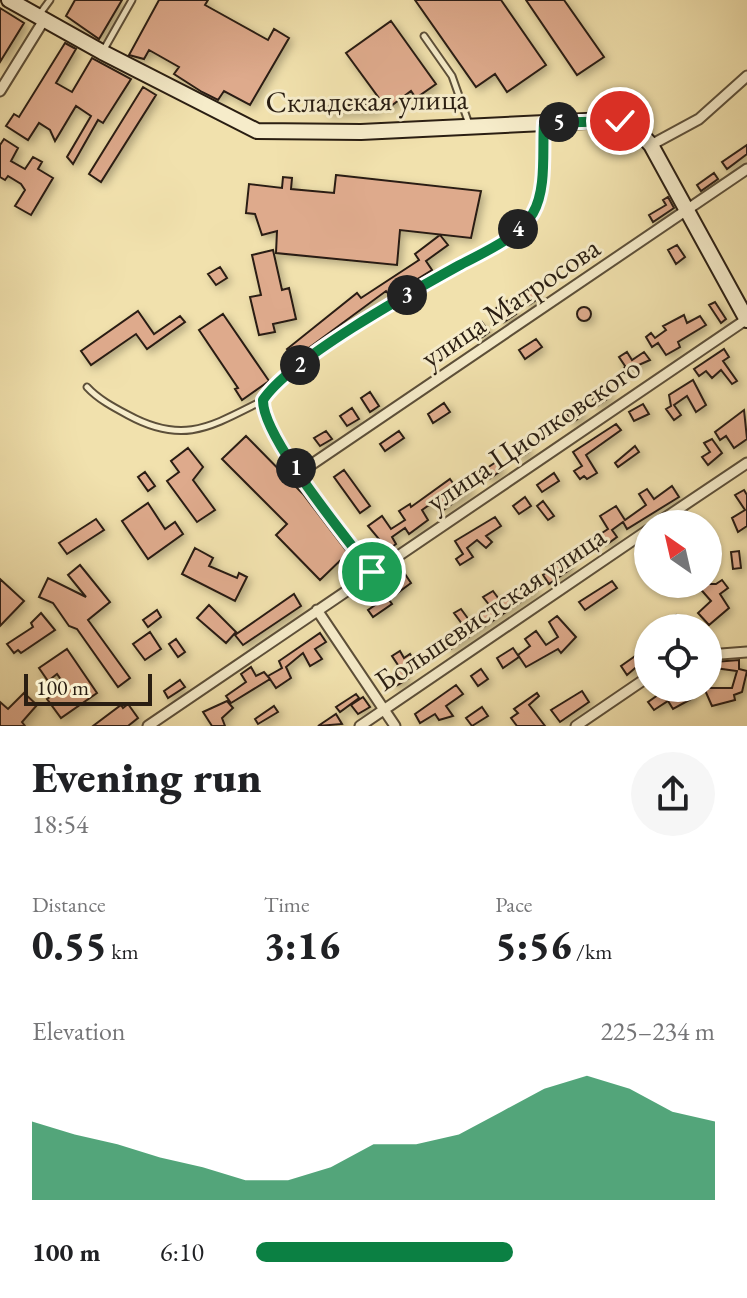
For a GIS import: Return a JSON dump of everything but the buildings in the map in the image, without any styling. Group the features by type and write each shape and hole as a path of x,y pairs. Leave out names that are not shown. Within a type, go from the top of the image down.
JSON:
{"street":[{"name":"Складская улица","path":"9,0 102,52 257,131 361,132 469,125 620,121 632,124 651,145"},
{"path":"2,84 42,18"},
{"path":"747,76 699,119 651,145 747,319"},
{"path":"372,572 299,473 265,418 263,400 284,375 410,293 510,235 528,220 539,199 544,123"},
{"name":"улица Матросова","path":"299,473 747,169"},
{"name":"улица Циолковского","path":"148,726 747,319"},
{"path":"677,510 747,463"},
{"name":"Большевистская улица","path":"360,726 634,540"},
{"path":"317,610 395,726"},
{"path":"722,654 747,652"},
{"path":"576,726 634,687"}],"lane":[{"path":"42,18 50,0"},
{"path":"102,52 132,0"},
{"path":"424,36 452,76 469,125"},
{"path":"87,387 115,408 151,427 171,432 207,428 263,400"}],"route":[{"path":"372,572 299,473 265,418 263,400 284,375 410,293 477,256 528,220 539,199 544,123 620,121"}]}
